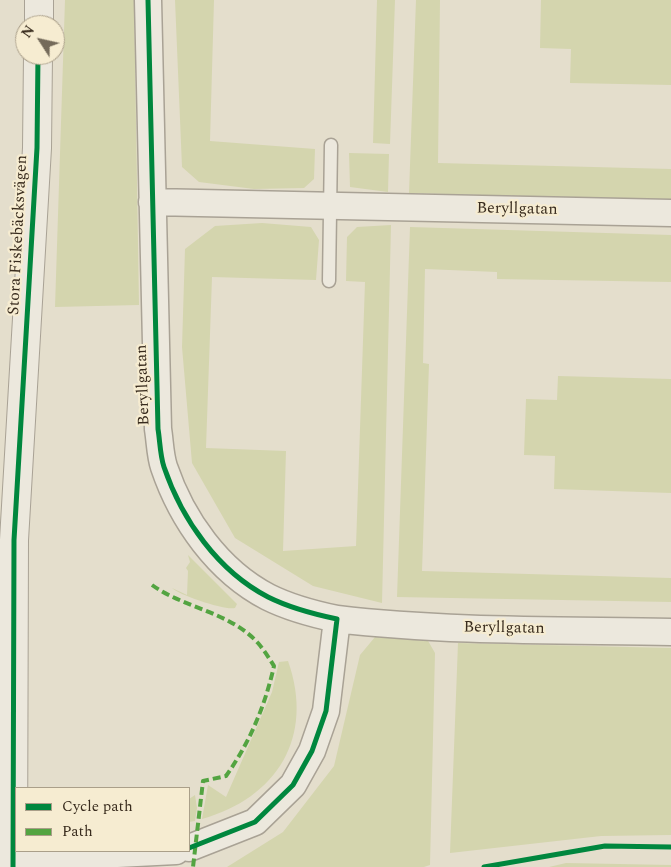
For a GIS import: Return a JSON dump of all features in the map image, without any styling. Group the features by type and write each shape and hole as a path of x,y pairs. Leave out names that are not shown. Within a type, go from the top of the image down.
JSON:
{"street":[{"path":"39,0 39,15"},
{"name":"Beryllgatan","path":"148,0 158,429 163,466 186,519 215,556 243,581 268,597 294,608 337,619 447,628 671,632"},
{"name":"Stora Fiskebäcksvägen","path":"9,862 14,540 37,148 38,65"},
{"name":"Beryllgatan","path":"152,202 671,213"},
{"path":"190,848 254,822 293,785 312,752 326,711 337,619"},
{"path":"9,862 161,852"}],"lane":[{"path":"329,281 331,145"}],"green space":[{"path":"65,0 134,0 139,305 55,307 63,65 65,65"},
{"path":"175,0 214,0 210,141 315,149 314,179 304,188 254,189 199,182 182,167"},
{"path":"377,0 395,0 390,144 373,143"},
{"path":"416,0 440,0 438,163 671,169 671,200 409,193"},
{"path":"541,0 671,0 671,85 570,83 571,49 540,48"},
{"path":"349,153 389,154 388,192 350,187"},
{"path":"262,223 311,227 319,240 316,280 212,277 206,448 286,451 283,551 356,546 365,282 346,281 347,237 357,227 391,225 382,603 313,586 235,538 192,463 182,347 185,249 215,226"},
{"path":"410,227 671,235 671,282 497,279 497,272 425,269 423,363 429,364 422,571 671,578 671,602 397,597"},
{"path":"558,376 671,379 671,493 554,489 555,456 524,455 526,399 557,400"},
{"path":"188,555 237,604 235,608 203,602 176,591 172,588 187,595 188,571 186,568 190,562"},
{"path":"375,637 427,639 435,653 430,865 424,867 227,867 283,832 334,766 360,655"},
{"path":"458,643 671,648 671,835 601,836 450,853"},
{"path":"288,661 295,689 296,715 292,739 283,761 269,780 251,796 228,809 202,819 208,785 226,797 272,692 279,662"},
{"path":"195,795 197,808 195,821 190,822 190,798"},
{"path":"566,863 671,865 671,867 549,867"}],"marked path":[{"path":"152,585 165,593 234,624 258,643 274,666 256,723 235,763 226,776 203,781 193,867"}],"cycle path":[{"path":"148,0 158,429 164,467 181,506 192,525 204,542 233,573 250,586 276,601 337,619 326,711 312,751 293,785 255,822 190,848"},
{"path":"13,867 14,540 37,148 38,65"},
{"path":"484,867 605,846 671,847"}]}
